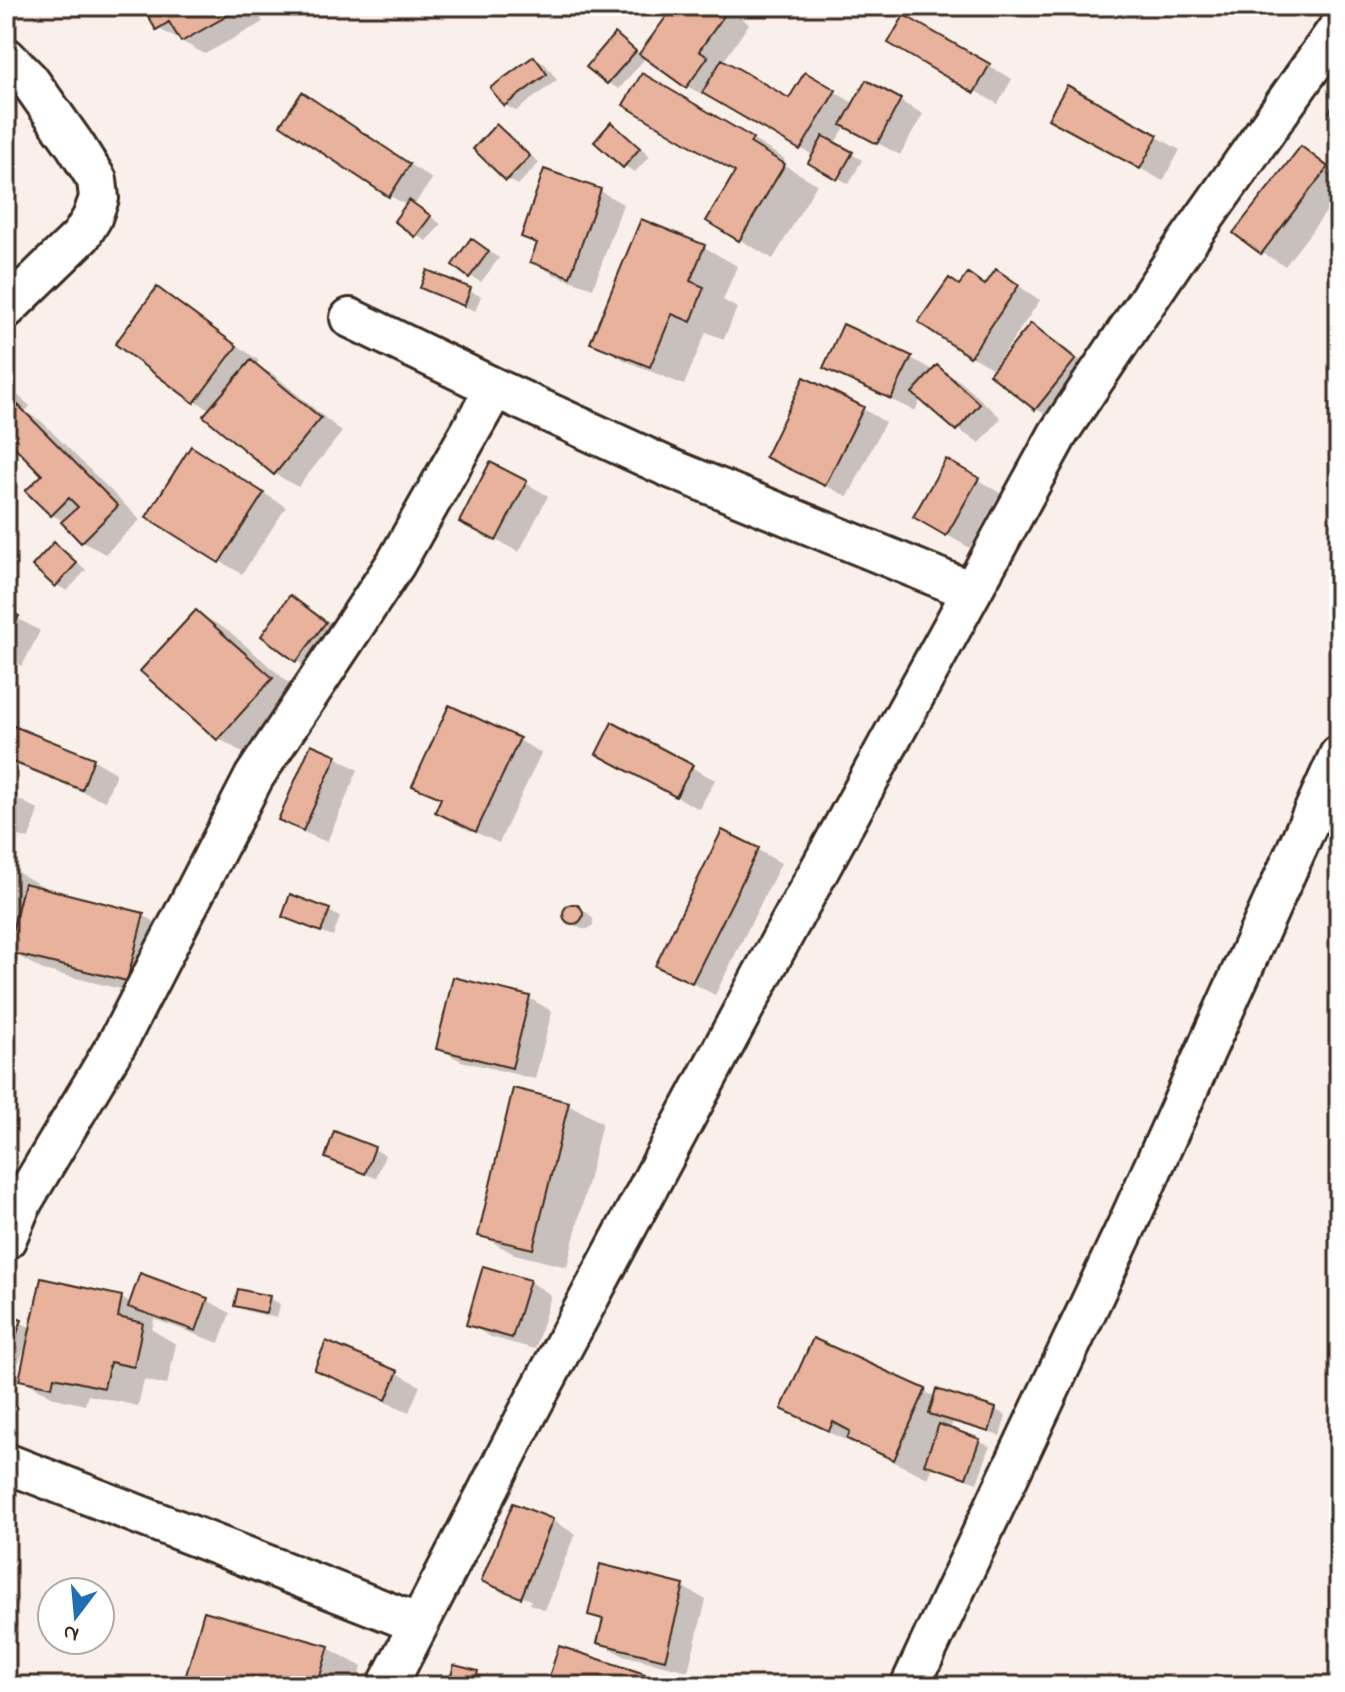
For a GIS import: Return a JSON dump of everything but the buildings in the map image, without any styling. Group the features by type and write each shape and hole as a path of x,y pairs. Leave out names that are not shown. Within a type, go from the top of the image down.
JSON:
{"street":[{"path":"387,1686 741,1013 1058,434 1176,258 1339,27"},
{"path":"6,57 29,80 75,145 97,180 99,198 81,236 6,309"},
{"path":"350,318 672,469 971,591"},
{"path":"6,1240 23,1201 119,1040 254,777 396,563 495,388"},
{"path":"910,1686 1122,1235 1339,755"},
{"path":"6,1463 419,1624"}]}
